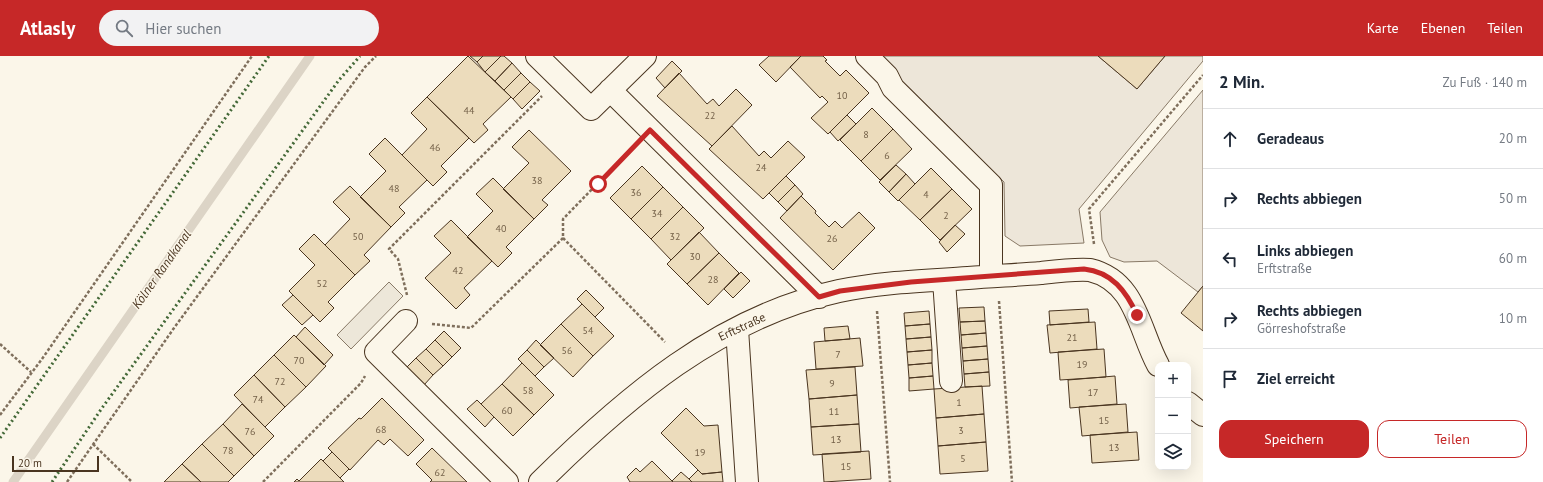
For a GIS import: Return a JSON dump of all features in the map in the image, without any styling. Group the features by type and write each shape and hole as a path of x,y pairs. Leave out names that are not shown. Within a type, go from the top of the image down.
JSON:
{"street":[{"path":"537,56 591,110 645,56"},
{"path":"867,56 887,76 893,88 991,185 994,276"},
{"path":"610,90 819,297"},
{"name":"Erftstraße","path":"540,482 626,402 682,360 710,342 776,312 840,291 876,286 1084,269 1098,272"},
{"path":"1098,272 1112,278 1127,296 1137,315 1157,362"},
{"path":"944,280 951,381"},
{"path":"406,321 376,352 506,482"},
{"path":"737,329 747,482"},
{"path":"1191,405 1203,415"}],"path":[{"path":"0,414 252,56"},
{"path":"67,482 174,328 365,67 376,56"},
{"path":"1098,272 1089,209 1203,75"},
{"path":"559,79 389,249 398,259 408,300 406,321 471,328 563,238"},
{"path":"650,130 563,219 563,238 682,360"},
{"path":"994,276 1012,482"},
{"path":"876,286 890,482"},
{"path":"0,344 31,372"},
{"path":"263,482 361,383 376,352"},
{"path":"94,444 132,482"}],"shaded area":[{"path":"877,56 1098,56 1137,89 1165,56 1203,56 1203,61 1079,209 1084,243 1020,246 1005,236 1004,182"},
{"path":"1203,90 1203,286 1198,292 1157,261 1124,262 1110,257 1102,240 1100,212"},
{"path":"389,282 403,296 351,349 337,335"}],"building":[{"path":"468,56 511,97 483,124 488,130 474,143 427,97"},
{"path":"470,56 483,56 477,62"},
{"path":"483,56 501,56 485,72 477,62"},
{"path":"501,56 504,56 512,63 495,81 485,72"},
{"path":"769,56 801,56 776,82 759,65"},
{"path":"801,56 823,56 827,60 825,61 840,76 846,70 869,93 828,134 811,118 828,102 822,96 820,98 790,67"},
{"path":"1098,56 1165,56 1137,89"},
{"path":"672,61 682,71 665,88 656,78"},
{"path":"512,63 521,73 504,90 495,81"},
{"path":"521,73 530,82 513,99 504,90"},
{"path":"679,73 707,104 713,99 719,106 736,89 752,105 712,146 657,96"},
{"path":"530,82 540,91 522,109 513,99"},
{"path":"427,97 469,138 441,166 447,172 433,186 402,155 427,129 411,113"},
{"path":"872,108 893,129 861,161 840,140"},
{"path":"847,115 856,124 838,141 830,132"},
{"path":"732,126 759,156 764,151 771,158 788,141 805,157 763,199 709,149"},
{"path":"893,129 912,149 880,180 861,161"},
{"path":"529,130 571,171 542,200 548,205 534,219 503,189 529,163 512,147"},
{"path":"385,138 427,180 399,207 405,213 391,227 360,197 386,171 369,154"},
{"path":"896,165 906,174 889,192 879,182"},
{"path":"642,166 663,187 631,219 610,198"},
{"path":"931,168 952,189 920,220 899,200"},
{"path":"906,174 915,184 898,201 889,192"},
{"path":"786,176 795,185 778,202 769,193"},
{"path":"493,178 534,219 506,247 512,253 498,267 467,237 493,211 476,194"},
{"path":"795,185 803,194 787,211 778,202"},
{"path":"350,186 391,227 364,255 370,261 355,275 325,245 350,219 333,202"},
{"path":"663,187 683,207 651,239 631,219"},
{"path":"952,189 972,209 940,240 920,220"},
{"path":"801,196 829,227 835,221 842,228 859,212 875,228 833,270 780,218"},
{"path":"683,207 704,228 671,260 651,239"},
{"path":"451,220 492,261 464,288 470,295 456,309 425,278 451,253 434,236"},
{"path":"955,225 965,234 947,252 939,242"},
{"path":"699,232 719,253 687,284 667,264"},
{"path":"314,234 355,275 328,302 334,308 320,322 289,291 315,265 299,249"},
{"path":"719,253 739,273 708,305 687,284"},
{"path":"741,272 750,281 733,298 724,289"},
{"path":"1203,286 1203,331 1181,313"},
{"path":"586,290 604,308 595,317 577,299"},
{"path":"293,295 313,315 302,325 282,305"},
{"path":"582,304 614,336 593,356 561,324"},
{"path":"984,307 985,321 960,322 959,308"},
{"path":"1088,309 1089,322 1050,325 1049,311"},
{"path":"929,311 930,324 905,326 904,313"},
{"path":"985,321 986,333 961,335 960,322"},
{"path":"1095,322 1097,349 1050,353 1047,325"},
{"path":"561,324 593,356 573,377 540,345"},
{"path":"930,324 931,337 906,339 905,326"},
{"path":"848,326 850,339 825,341 824,328"},
{"path":"305,327 333,355 324,365 296,337"},
{"path":"444,331 461,348 452,357 435,340"},
{"path":"986,333 987,346 962,348 961,335"},
{"path":"294,335 326,366 306,387 274,355"},
{"path":"931,337 932,350 907,352 906,339"},
{"path":"860,338 863,366 816,369 814,342"},
{"path":"435,340 452,357 443,366 426,349"},
{"path":"536,340 554,358 544,367 527,350"},
{"path":"987,346 988,359 963,361 962,348"},
{"path":"426,349 443,366 433,375 416,358"},
{"path":"1104,349 1106,377 1060,380 1058,352"},
{"path":"527,350 544,367 535,376 518,359"},
{"path":"932,350 932,363 908,365 907,352"},
{"path":"274,355 306,387 285,407 254,375"},
{"path":"416,358 433,375 424,385 407,367"},
{"path":"988,359 989,372 964,374 963,361"},
{"path":"522,363 554,395 534,415 502,384"},
{"path":"932,363 933,376 909,378 908,365"},
{"path":"855,367 857,395 809,399 806,370"},
{"path":"989,372 990,386 965,387 964,374"},
{"path":"254,375 285,407 265,427 234,395"},
{"path":"933,376 934,389 909,391 909,378"},
{"path":"1115,376 1117,404 1070,408 1068,380"},
{"path":"502,384 534,415 513,436 481,404"},
{"path":"982,386 984,414 936,418 934,389"},
{"path":"857,395 859,424 811,427 809,399"},
{"path":"382,398 424,440 408,456 390,439 384,445 378,440 350,470 328,448"},
{"path":"477,400 494,417 485,427 467,409"},
{"path":"242,404 274,436 254,456 223,424"},
{"path":"1126,404 1128,432 1082,436 1079,407"},
{"path":"686,408 704,426 718,425 722,472 702,474 661,433"},
{"path":"984,414 986,442 938,446 936,418"},
{"path":"223,424 254,456 234,476 202,444"},
{"path":"859,424 861,452 813,455 811,427"},
{"path":"1137,432 1139,460 1092,463 1090,435"},
{"path":"986,442 988,471 940,474 938,446"},
{"path":"202,444 234,476 228,482 201,482 182,464"},
{"path":"432,448 467,482 430,482 432,480 416,464"},
{"path":"869,451 871,479 824,482 822,454"},
{"path":"332,452 349,469 340,478 323,461"},
{"path":"321,459 344,482 294,482 297,479 299,481"},
{"path":"652,461 673,482 630,482 627,477 636,468 640,472"},
{"path":"182,464 201,482 164,482"},
{"path":"698,470 702,474 722,472 723,482 692,482 689,479"},
{"path":"681,472 692,482 673,482 672,481"}],"waterway":[{"name":"Kölner Randkanal","path":"13,482 310,56"}],"hedge":[{"path":"0,438 269,56"},
{"path":"52,482 102,408 339,80 360,56"}],"route":[{"path":"598,184 650,130 819,297 840,291 911,282 1084,269 1098,272 1112,278 1127,296 1137,315"}]}
